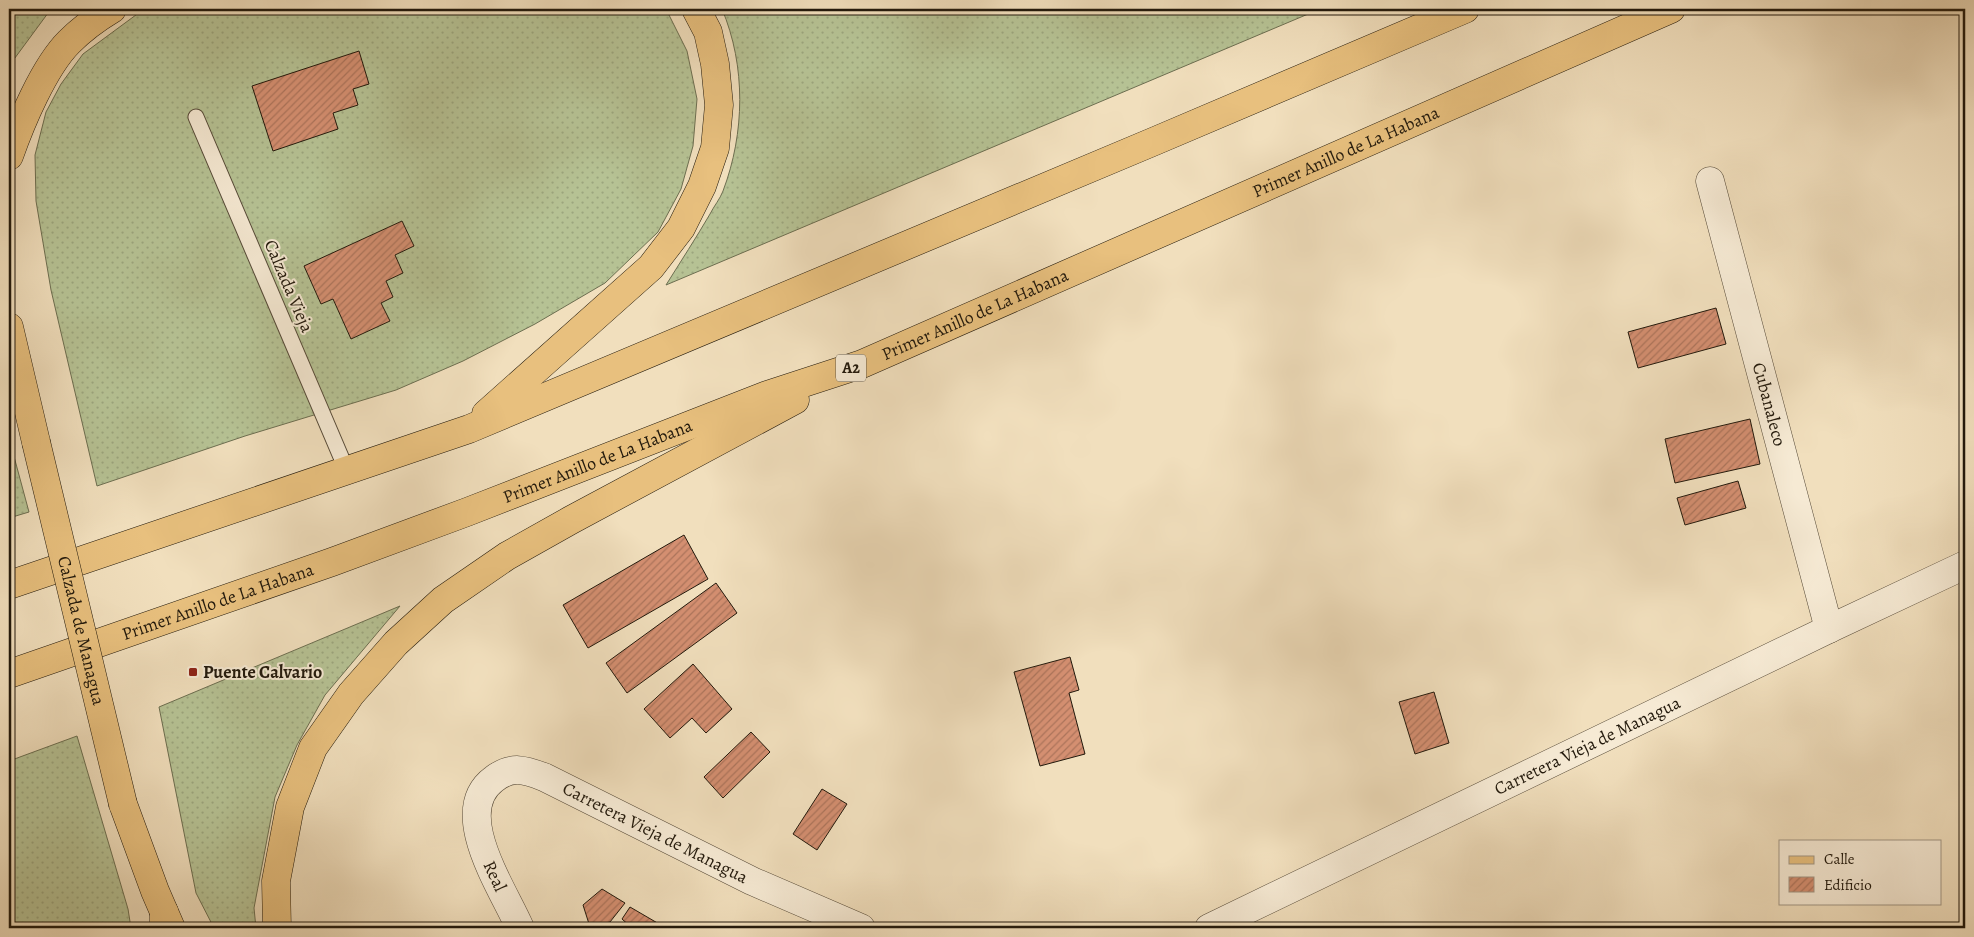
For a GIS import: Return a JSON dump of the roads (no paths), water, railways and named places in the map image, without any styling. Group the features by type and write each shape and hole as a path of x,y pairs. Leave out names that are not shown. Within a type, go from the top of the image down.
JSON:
{"main road":[{"path":"9,156 31,104 53,62 69,42 112,9"},
{"path":"469,429 651,267 681,228 702,186 715,148 719,105 715,64 708,32 696,9"},
{"path":"9,585 469,429 1155,142 1465,9"},
{"name":"Primer Anillo de La Habana","path":"9,674 332,562 476,509 767,395 862,364 1671,9"},
{"name":"Calzada de Managua","path":"9,327 123,804 166,923"},
{"path":"277,928 276,880 290,807 313,748 351,694 396,644 443,600 507,556 862,364"}],"street":[{"name":"Cubanaleco","path":"1710,181 1829,628"},
{"name":"Carretera Vieja de Managua","path":"1209,928 1829,628 1965,566"},
{"name":"Carretera Vieja de Managua","path":"477,822 477,803 486,785 501,774 522,769 544,777 752,881 862,928"},
{"name":"Real","path":"477,822 482,847 520,928"}],"lane":[{"name":"Calzada Vieja","path":"196,117 347,471"}],"place":[{"name":"Puente Calvario","path":"193,672"}]}
